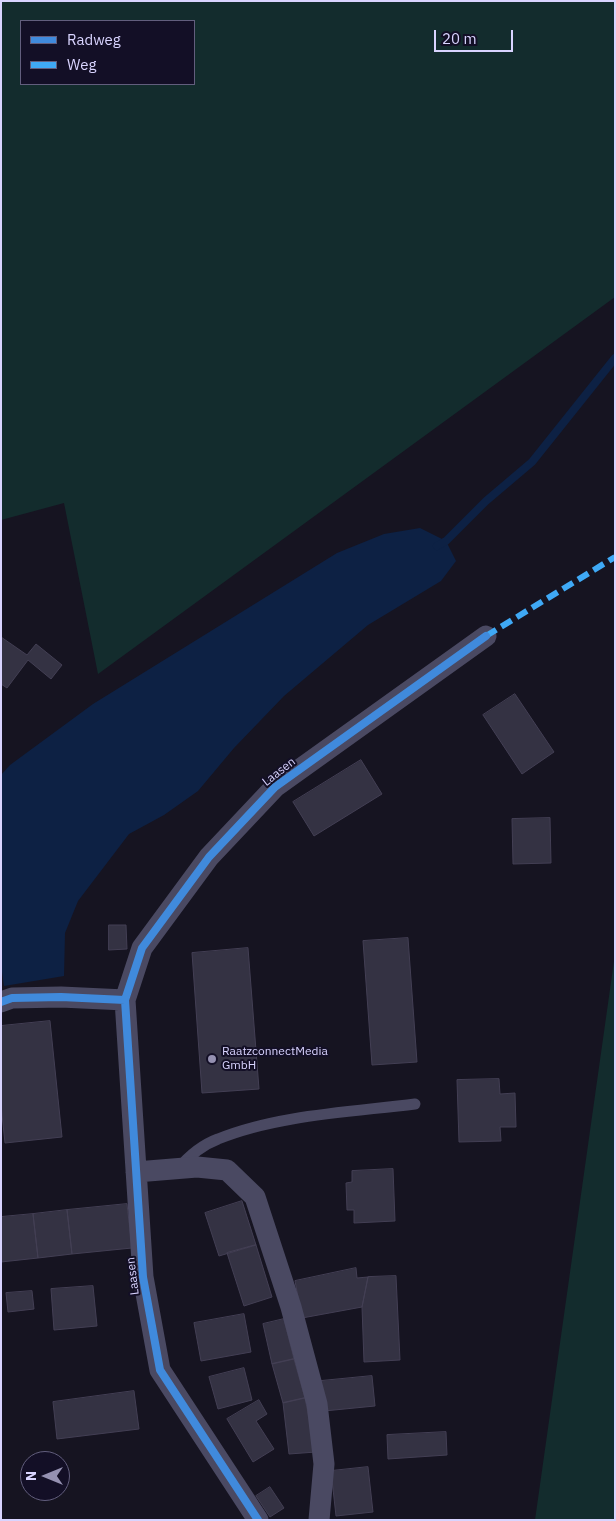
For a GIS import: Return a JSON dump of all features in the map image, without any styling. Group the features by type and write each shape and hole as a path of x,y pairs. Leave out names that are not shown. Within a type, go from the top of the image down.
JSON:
{"street":[{"name":"Laasen","path":"258,1520 160,1370 143,1277 125,1000 142,948 209,857 275,787 486,636"},
{"path":"1,1002 12,998 61,997 125,1000"},
{"path":"136,1172 197,1168 227,1170 255,1197 291,1307 317,1404 324,1464 319,1520"}],"lane":[{"path":"178,1169 188,1157 216,1140 244,1131 295,1119 415,1104"}],"green space":[{"path":"1,1 615,1 615,297 98,674 64,503 1,520"},
{"path":"615,954 615,1520 535,1520"}],"water":[{"path":"420,528 446,541 456,561 441,581 368,625 284,696 234,748 198,791 164,815 129,834 78,901 65,933 64,976 4,986 1,965 1,775 10,765 93,704 337,553 384,534"}],"building":[{"path":"1,637 27,655 36,644 62,665 51,679 28,660 7,688 1,684"},
{"path":"515,694 554,752 522,774 483,715"},
{"path":"361,760 382,794 314,836 293,802"},
{"path":"550,818 551,863 513,864 512,819"},
{"path":"109,925 126,925 127,949 109,950"},
{"path":"408,938 417,1062 372,1065 363,941"},
{"path":"248,948 259,1089 202,1093 192,953"},
{"path":"50,1021 62,1137 5,1143 1,1105 1,1026"},
{"path":"499,1079 500,1094 515,1093 516,1127 500,1127 501,1141 459,1142 457,1080"},
{"path":"393,1169 395,1221 354,1223 354,1210 347,1210 346,1183 352,1182 352,1171"},
{"path":"242,1201 256,1245 219,1256 205,1213"},
{"path":"127,1204 132,1248 72,1254 67,1210"},
{"path":"67,1210 72,1254 38,1258 33,1214"},
{"path":"33,1214 38,1258 1,1262 1,1217"},
{"path":"256,1245 272,1297 244,1306 227,1253"},
{"path":"356,1268 357,1278 368,1277 362,1307 302,1318 295,1281"},
{"path":"396,1276 400,1360 364,1362 362,1307 368,1277"},
{"path":"93,1286 97,1326 54,1330 51,1289"},
{"path":"32,1291 34,1309 8,1312 6,1293"},
{"path":"244,1314 251,1352 201,1361 194,1323"},
{"path":"284,1319 294,1359 272,1364 263,1324"},
{"path":"294,1359 305,1398 283,1403 272,1364"},
{"path":"244,1368 252,1400 218,1409 209,1377"},
{"path":"372,1376 375,1406 324,1411 321,1381"},
{"path":"134,1391 139,1429 57,1439 53,1402"},
{"path":"305,1398 316,1452 289,1454 283,1403"},
{"path":"259,1400 267,1414 256,1421 274,1449 253,1462 227,1419"},
{"path":"446,1432 447,1455 388,1459 387,1435"},
{"path":"368,1467 373,1512 336,1516 331,1471"},
{"path":"270,1487 284,1508 270,1517 256,1496"}],"waterway":[{"path":"437,546 446,541 486,501 532,462 615,358"}],"marked path":[{"path":"486,636 615,557"}],"cycle path":[{"path":"125,1000 142,948 209,857 275,787 486,636"},
{"path":"1,1002 12,998 61,997 125,1000 143,1277 160,1370 258,1520"}],"place":[{"name":"RaatzconnectMedia GmbH","path":"212,1059"}]}
